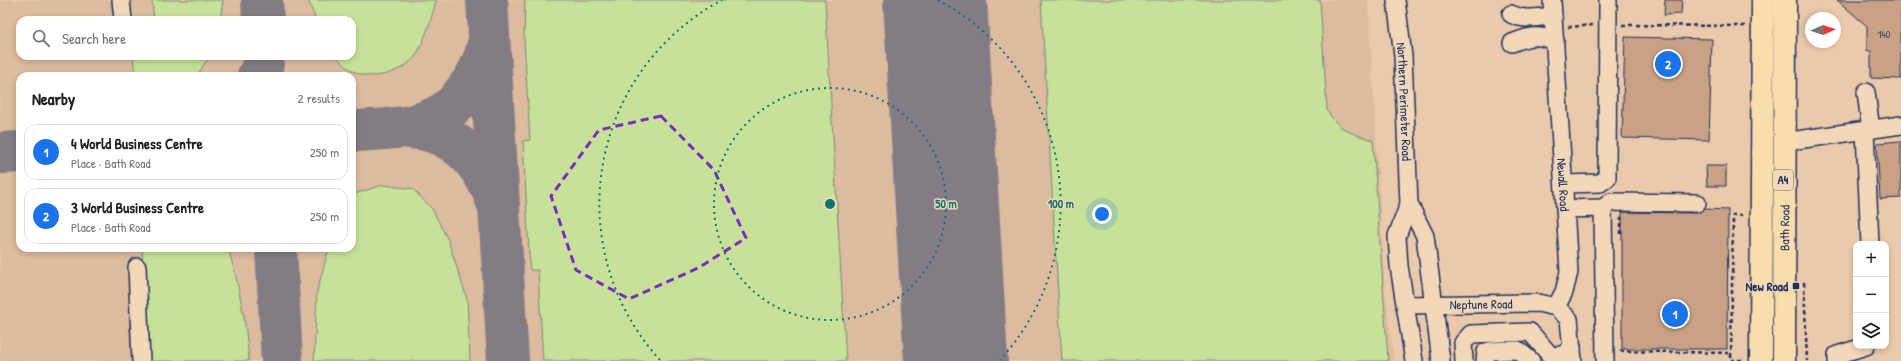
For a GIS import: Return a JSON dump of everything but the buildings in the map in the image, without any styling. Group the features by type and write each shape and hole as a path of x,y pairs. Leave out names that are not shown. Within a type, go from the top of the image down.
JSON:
{"highway":[{"name":"Bath Road","path":"1752,360 1763,0"},
{"name":"Bath Road","path":"1784,361 1783,142 1785,0"}],"street":[{"path":"121,0 123,16"},
{"name":"Northern Perimeter Road","path":"1396,0 1403,56 1409,204 1397,236 1405,305 1414,361"},
{"path":"1565,184 1590,182 1600,183 1607,178 1608,0"},
{"path":"1511,14 1518,18 1554,21"},
{"path":"1512,43 1524,38 1542,36 1554,21"},
{"name":"Newall Road","path":"1554,21 1565,184 1569,272 1564,292 1556,307"},
{"path":"1866,92 1870,241"},
{"path":"1783,142 1901,125"},
{"path":"1566,210 1603,208 1611,202 1697,203"},
{"name":"Northern Perimeter Road","path":"1409,204 1425,236 1441,361"},
{"path":"1603,208 1605,361"},
{"path":"137,267 141,361"},
{"name":"Neptune Road","path":"1405,305 1538,303 1556,307"},
{"path":"1473,361 1473,354 1480,343 1520,340 1538,355 1547,358 1572,355 1569,319 1556,307"},
{"path":"1464,361 1463,343 1471,334 1530,332 1547,358"},
{"path":"1837,358 1859,349"},
{"path":"1485,361 1486,352 1518,350 1531,361"}],"path":[{"path":"1554,21 1609,24 1748,26"},
{"path":"1621,241 1622,202"},
{"path":"1743,215 1733,215 1731,360 1752,360"},
{"path":"1620,343 1620,351 1731,353"}],"highlighted area":[{"path":"661,116 714,170 746,238 698,268 629,299 576,270 551,196 599,130"}],"shaded area":[{"path":"0,0 1368,0 1385,291 1394,361 0,361"}],"green space":[{"path":"152,0 223,0 221,16 154,16"},
{"path":"308,0 436,0 424,39 414,58 403,67 382,75 367,76 360,74 350,69 340,60 356,60 356,16 314,16"},
{"path":"525,0 825,0 846,361 543,361 538,270 530,270 523,141 530,140 524,39"},
{"path":"1041,0 1320,0 1327,110 1336,123 1341,127 1352,133 1373,140 1388,361 1062,361"},
{"path":"133,60 207,60 199,72 135,72"},
{"path":"383,185 413,189 432,209 448,240 467,299 470,361 314,361 317,291 328,252 356,252 356,193"},
{"path":"142,252 229,252 242,304 249,361 148,361"}],"taxiway":[{"path":"262,0 263,16"},
{"path":"487,0 508,361"},
{"path":"356,131 406,127 419,124 443,113 457,102 474,79 485,57 488,44"},
{"path":"260,72 263,60"},
{"path":"405,127 429,131 444,137 464,150 473,159 487,179 497,202"},
{"path":"0,153 16,152"},
{"path":"276,252 282,361"},
{"path":"948,361 954,339"}],"runway":[{"path":"935,0 956,361"}],"place":[{"name":"3 World Business Centre","path":"1668,64"},
{"name":"New Road","path":"1796,286"},
{"name":"4 World Business Centre","path":"1675,314"}]}
